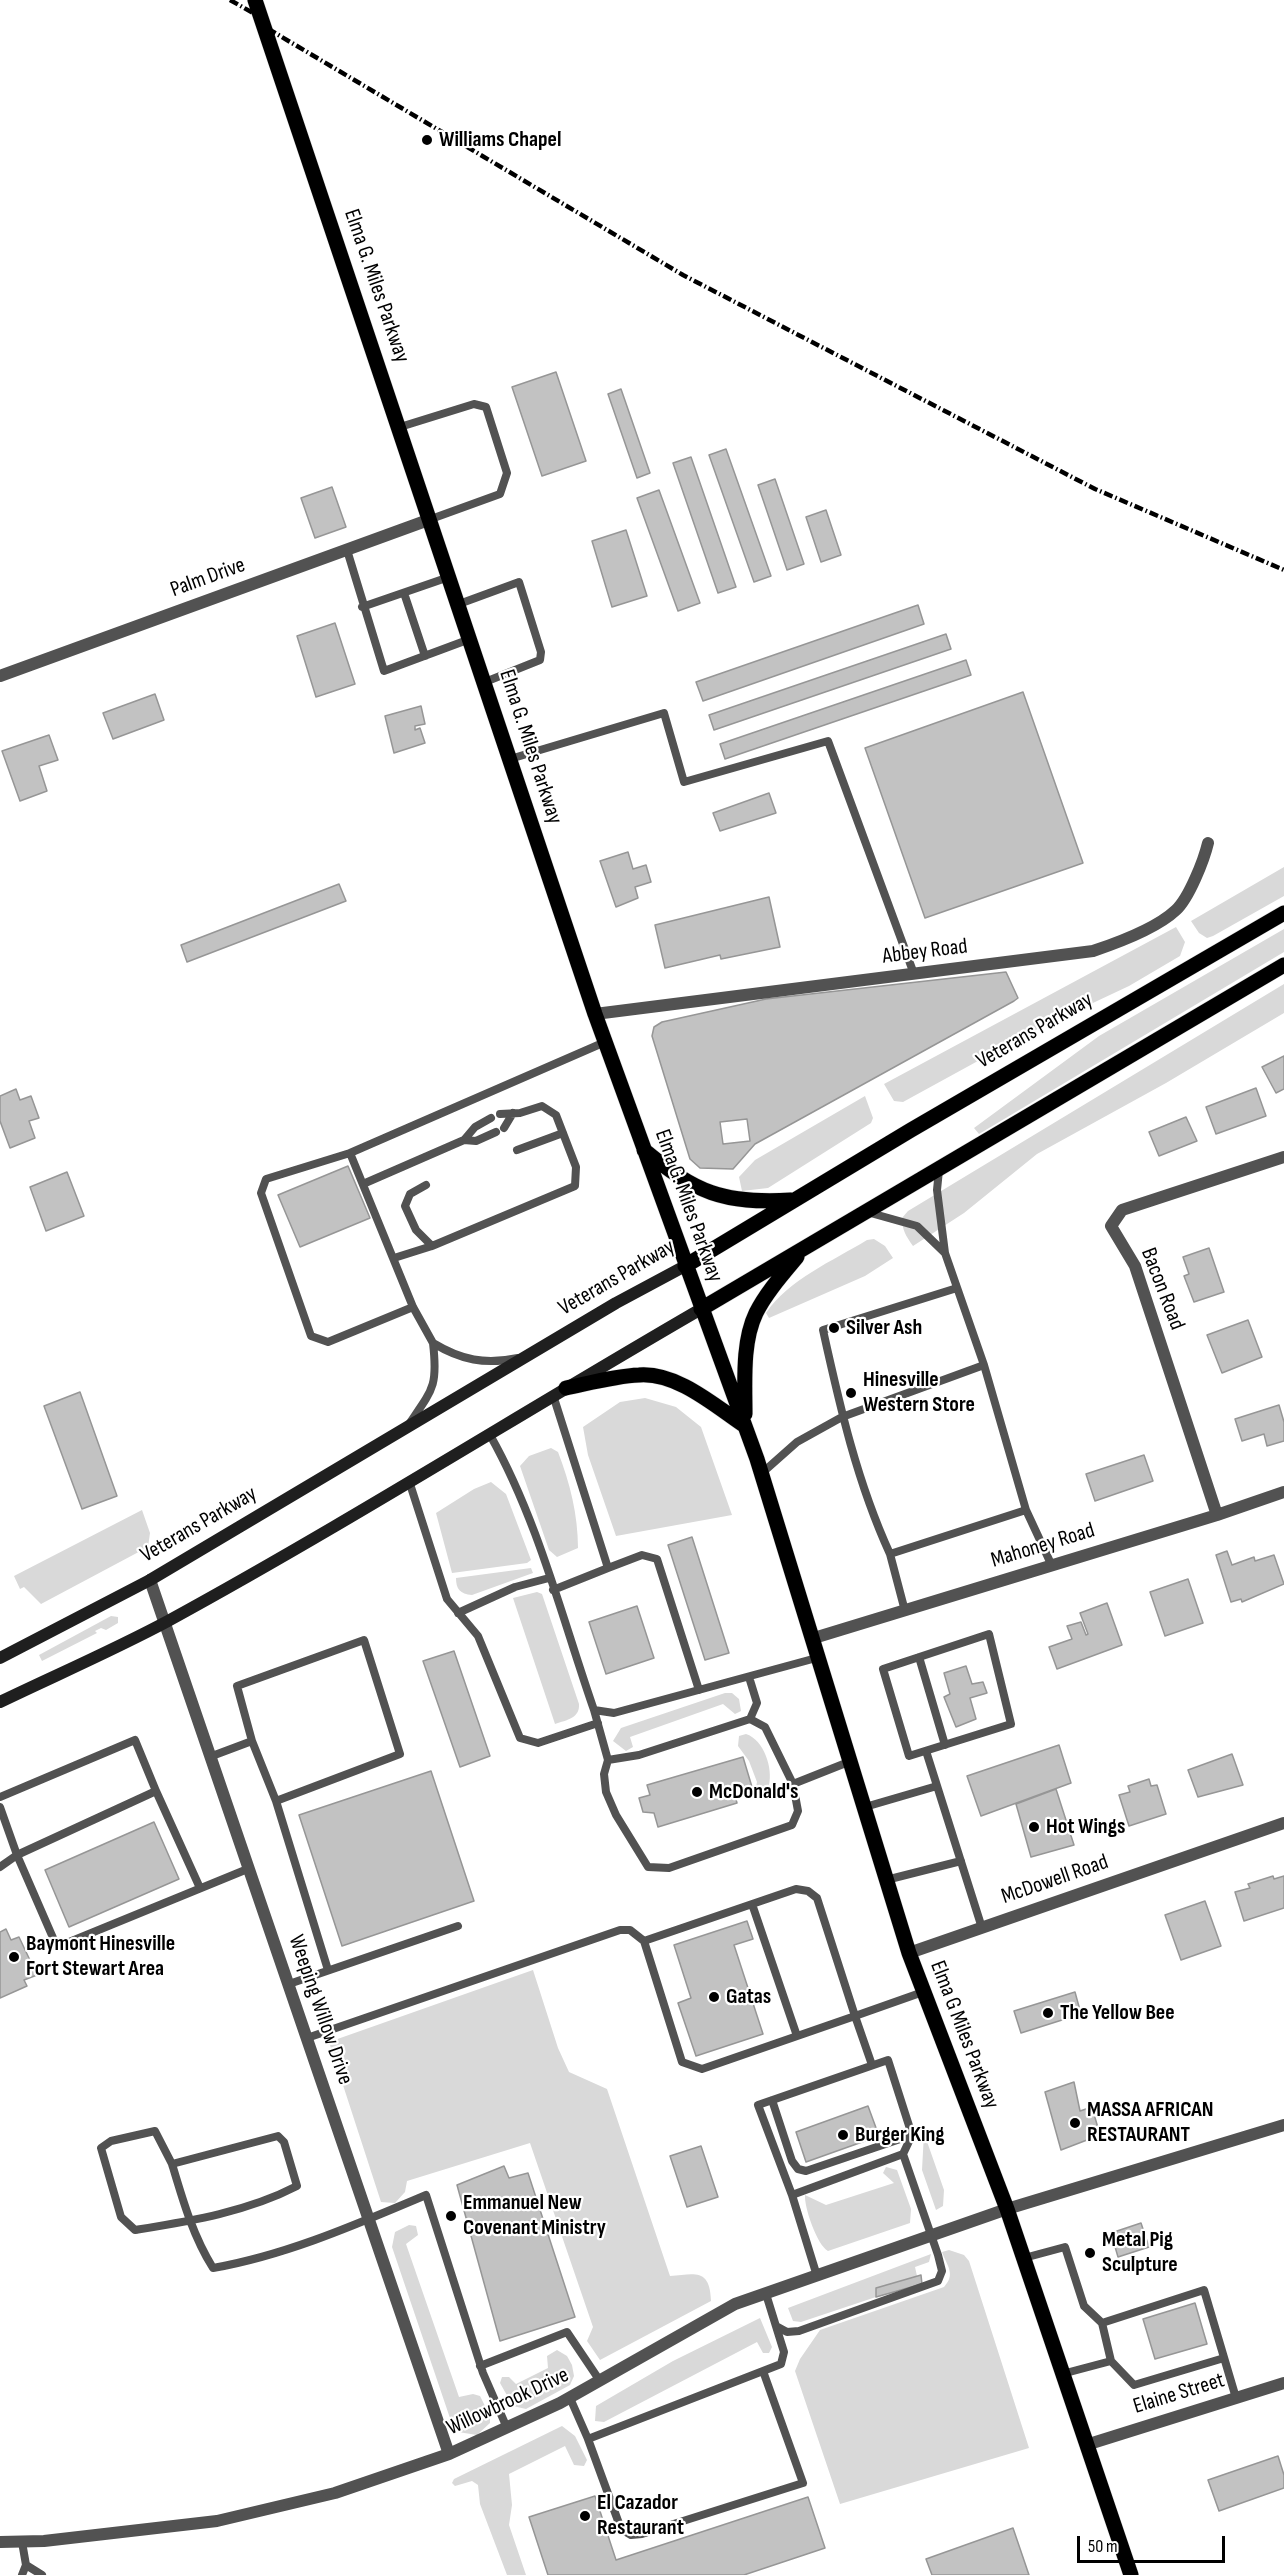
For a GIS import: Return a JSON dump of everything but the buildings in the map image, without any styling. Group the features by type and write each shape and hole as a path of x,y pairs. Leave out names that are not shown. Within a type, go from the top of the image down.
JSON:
{"main road":[{"name":"Elma G. Miles Parkway","path":"255,0 431,519 595,1014 772,1505"},
{"name":"Veterans Parkway","path":"0,1658 150,1580 616,1303 685,1266 1284,913"},
{"path":"0,1701 165,1622 410,1484 560,1391 1284,965"},
{"path":"644,1150 670,1172 710,1194 757,1202 794,1200"},
{"path":"745,1426 750,1330 756,1314 773,1286 804,1249"},
{"path":"560,1391 640,1374 665,1378 692,1391 745,1426"},
{"name":"Elma G Miles Parkway","path":"772,1505 909,1953 1007,2209 1131,2575"}],"street":[{"name":"Palm Drive","path":"0,676 431,519"},
{"name":"Abbey Road","path":"595,1014 1068,956 1108,946 1177,910 1197,873 1208,843"},
{"name":"Bacon Road","path":"1217,1515 1135,1266 1111,1226 1122,1210 1284,1157"},
{"name":"Mahoney Road","path":"814,1638 1217,1515 1284,1492"},
{"name":"Weeping Willow Drive","path":"150,1580 449,2454"},
{"name":"McDowell Road","path":"909,1953 1284,1823"},
{"name":"Willowbrook Drive","path":"0,2542 22,2542 217,2521 335,2493 449,2454 507,2428 570,2398 735,2304 1007,2209 1284,2125"},
{"name":"Elaine Street","path":"1086,2445 1284,2383"}],"lane":[{"path":"400,427 474,404 486,408 507,473 500,494 431,519"},
{"path":"347,550 362,607 384,671 470,639"},
{"path":"362,607 449,577"},
{"path":"459,604 519,582 541,652 540,660 485,682"},
{"path":"404,593 424,656"},
{"path":"510,759 664,713 684,782 828,741 914,974"},
{"path":"413,1307 328,1342 311,1336 261,1193 266,1179 350,1153 605,1042"},
{"path":"394,1258 432,1246 575,1186 576,1167 556,1115 542,1106 500,1114"},
{"path":"464,1140 476,1141 500,1130 513,1113"},
{"path":"363,1184 464,1140 475,1126 491,1118"},
{"path":"517,1150 563,1133"},
{"path":"350,1153 413,1307 432,1343 436,1375 431,1391 405,1429"},
{"path":"939,1170 937,1190 945,1253 984,1365 1026,1510 1052,1566"},
{"path":"426,1185 410,1194 405,1206 416,1230 432,1246"},
{"path":"867,1212 917,1226 945,1253"},
{"path":"905,1611 890,1554 873,1518 843,1417 823,1330 957,1288"},
{"path":"432,1343 454,1356 479,1362 530,1355"},
{"path":"762,1473 797,1442 843,1417 984,1365"},
{"path":"560,1391 608,1568"},
{"path":"490,1435 505,1463 549,1578 594,1710 608,1760 604,1774 606,1792 616,1815 648,1867 669,1868 792,1825 798,1811 793,1784 765,1727 750,1719 639,1755 608,1760"},
{"path":"410,1484 447,1599 478,1636 520,1738 538,1743 598,1723"},
{"path":"890,1554 1026,1510"},
{"path":"553,1590 642,1555 657,1559 699,1690"},
{"path":"458,1613 515,1587 549,1578"},
{"path":"989,1634 1011,1724 909,1756 883,1669 919,1657 989,1634"},
{"path":"276,1801 400,1754 364,1640 237,1686 252,1741 276,1801 328,1970"},
{"path":"594,1710 614,1713 820,1657"},
{"path":"919,1657 945,1745"},
{"path":"750,1677 757,1703 750,1719"},
{"path":"0,1797 135,1740 200,1888"},
{"path":"212,1756 252,1741"},
{"path":"926,1751 982,1928"},
{"path":"793,1784 851,1761"},
{"path":"865,1808 937,1786"},
{"path":"0,1867 17,1855 156,1791"},
{"path":"0,1808 17,1855 57,1947 249,1868"},
{"path":"886,1880 961,1861"},
{"path":"644,1941 796,1889 808,1891 817,1898 872,2066"},
{"path":"752,1904 797,2036"},
{"path":"289,1984 458,1926"},
{"path":"308,2038 620,1930 630,1930 644,1941 682,2062 702,2069 923,1992"},
{"path":"792,2195 903,2154 912,2135 888,2060 758,2105 792,2195 817,2276"},
{"path":"772,2100 792,2162 798,2169 806,2171 912,2135"},
{"path":"171,2164 278,2136 285,2142 297,2186 270,2200 189,2222 135,2230 121,2217 101,2148 111,2141 155,2131 171,2164 189,2222 198,2244 213,2268 253,2261 369,2219 426,2195 480,2366 507,2428"},
{"path":"776,2326 787,2332 799,2331 933,2285 940,2278 942,2271 903,2154"},
{"path":"1024,2258 1065,2247 1084,2306 1102,2323 1111,2361 1134,2385 1224,2358"},
{"path":"1102,2323 1204,2290 1236,2398"},
{"path":"588,2439 781,2364 784,2352 766,2294"},
{"path":"480,2366 567,2332 600,2381"},
{"path":"1062,2374 1111,2361"},
{"path":"570,2398 588,2439 621,2529 631,2535 642,2534 803,2483 763,2371"},
{"path":"22,2542 26,2565 22,2575"},
{"path":"26,2565 42,2575"}],"shaded area":[{"path":"1284,867 1284,896 1213,936 1207,938 1199,933 1191,921"},
{"path":"1176,927 1185,942 1180,956 1129,986 1029,1033 903,1102 894,1101 884,1084"},
{"path":"1284,929 1284,952 979,1134 974,1128 1099,1036"},
{"path":"1284,984 1284,1013 1166,1083 1037,1154 964,1213 913,1246 905,1233 902,1222 902,1218 908,1211"},
{"path":"865,1096 873,1118 871,1123 768,1188 742,1191 739,1177 755,1160"},
{"path":"874,1239 885,1246 893,1258 865,1276 769,1318 766,1313 799,1280 867,1240"},
{"path":"645,1398 676,1407 701,1427 732,1515 616,1536 588,1455 583,1427 620,1402"},
{"path":"551,1448 558,1452 566,1475 575,1511 578,1536 578,1548 557,1557 549,1550 520,1466 529,1456"},
{"path":"491,1482 506,1494 531,1560 527,1563 452,1573 436,1513 474,1489"},
{"path":"142,1510 150,1533 148,1547 41,1604 24,1587 20,1589 14,1576"},
{"path":"531,1568 533,1573 472,1595 462,1592 457,1585 456,1578"},
{"path":"537,1592 542,1594 579,1704 575,1715 555,1724 513,1598"},
{"path":"111,1616 118,1617 118,1623 106,1630 101,1628 95,1631 97,1633 42,1661 39,1655"},
{"path":"725,1693 732,1693 739,1699 741,1711 735,1714 723,1704 630,1737 633,1747 626,1751 613,1741 621,1728"},
{"path":"746,1734 758,1742 762,1748 770,1771 769,1785 755,1791 757,1782 749,1761 738,1746 739,1736"},
{"path":"533,1970 558,2048 569,2072 607,2089 670,2276 700,2275 708,2283 710,2290 711,2301 600,2360 587,2341 593,2327 530,2143 407,2181 405,2192 395,2203 381,2202 329,2042"},
{"path":"924,2133 944,2190 943,2206 936,2210 922,2170"},
{"path":"886,2167 897,2170 911,2209 910,2223 828,2251 812,2225 805,2195 826,2205 894,2183 883,2173"},
{"path":"409,2225 416,2226 418,2235 406,2244 459,2397 473,2394 480,2396 490,2416 490,2423 477,2435 458,2432 453,2427 392,2247 395,2232"},
{"path":"949,2250 964,2255 969,2261 1029,2448 840,2504 795,2371 800,2359 820,2330 944,2287 950,2274 942,2252"},
{"path":"931,2254 929,2262 915,2267 917,2276 876,2288 876,2297 801,2322 793,2321 788,2308"},
{"path":"760,2318 772,2347 769,2353 763,2353 757,2342 604,2422 595,2421 596,2406 673,2361"},
{"path":"557,2350 567,2356 572,2365 574,2376 570,2385 526,2409 513,2406 500,2383 502,2377 509,2377 516,2384 548,2368 547,2356"},
{"path":"562,2426 575,2436 587,2460 584,2466 574,2465 565,2446 509,2474 512,2505 509,2525 526,2575 507,2575 480,2504 478,2485 472,2481 455,2486 452,2483 454,2479"}],"railway":[{"path":"230,0 262,18 265,27 683,275 1095,489 1284,570"}],"place":[{"name":"Williams Chapel","path":"427,140"},
{"name":"Silver Ash","path":"834,1328"},
{"name":"Hinesville Western Store","path":"851,1393"},
{"name":"McDonald's","path":"697,1792"},
{"name":"Hot Wings","path":"1034,1827"},
{"name":"Baymont Hinesville Fort Stewart Area","path":"14,1957"},
{"name":"Gatas","path":"714,1997"},
{"name":"The Yellow Bee","path":"1048,2013"},
{"name":"MASSA AFRICAN RESTAURANT","path":"1075,2123"},
{"name":"Burger King","path":"843,2135"},
{"name":"Emmanuel New Covenant Ministry","path":"451,2216"},
{"name":"Metal Pig Sculpture","path":"1090,2253"},
{"name":"El Cazador Restaurant","path":"585,2516"}]}
